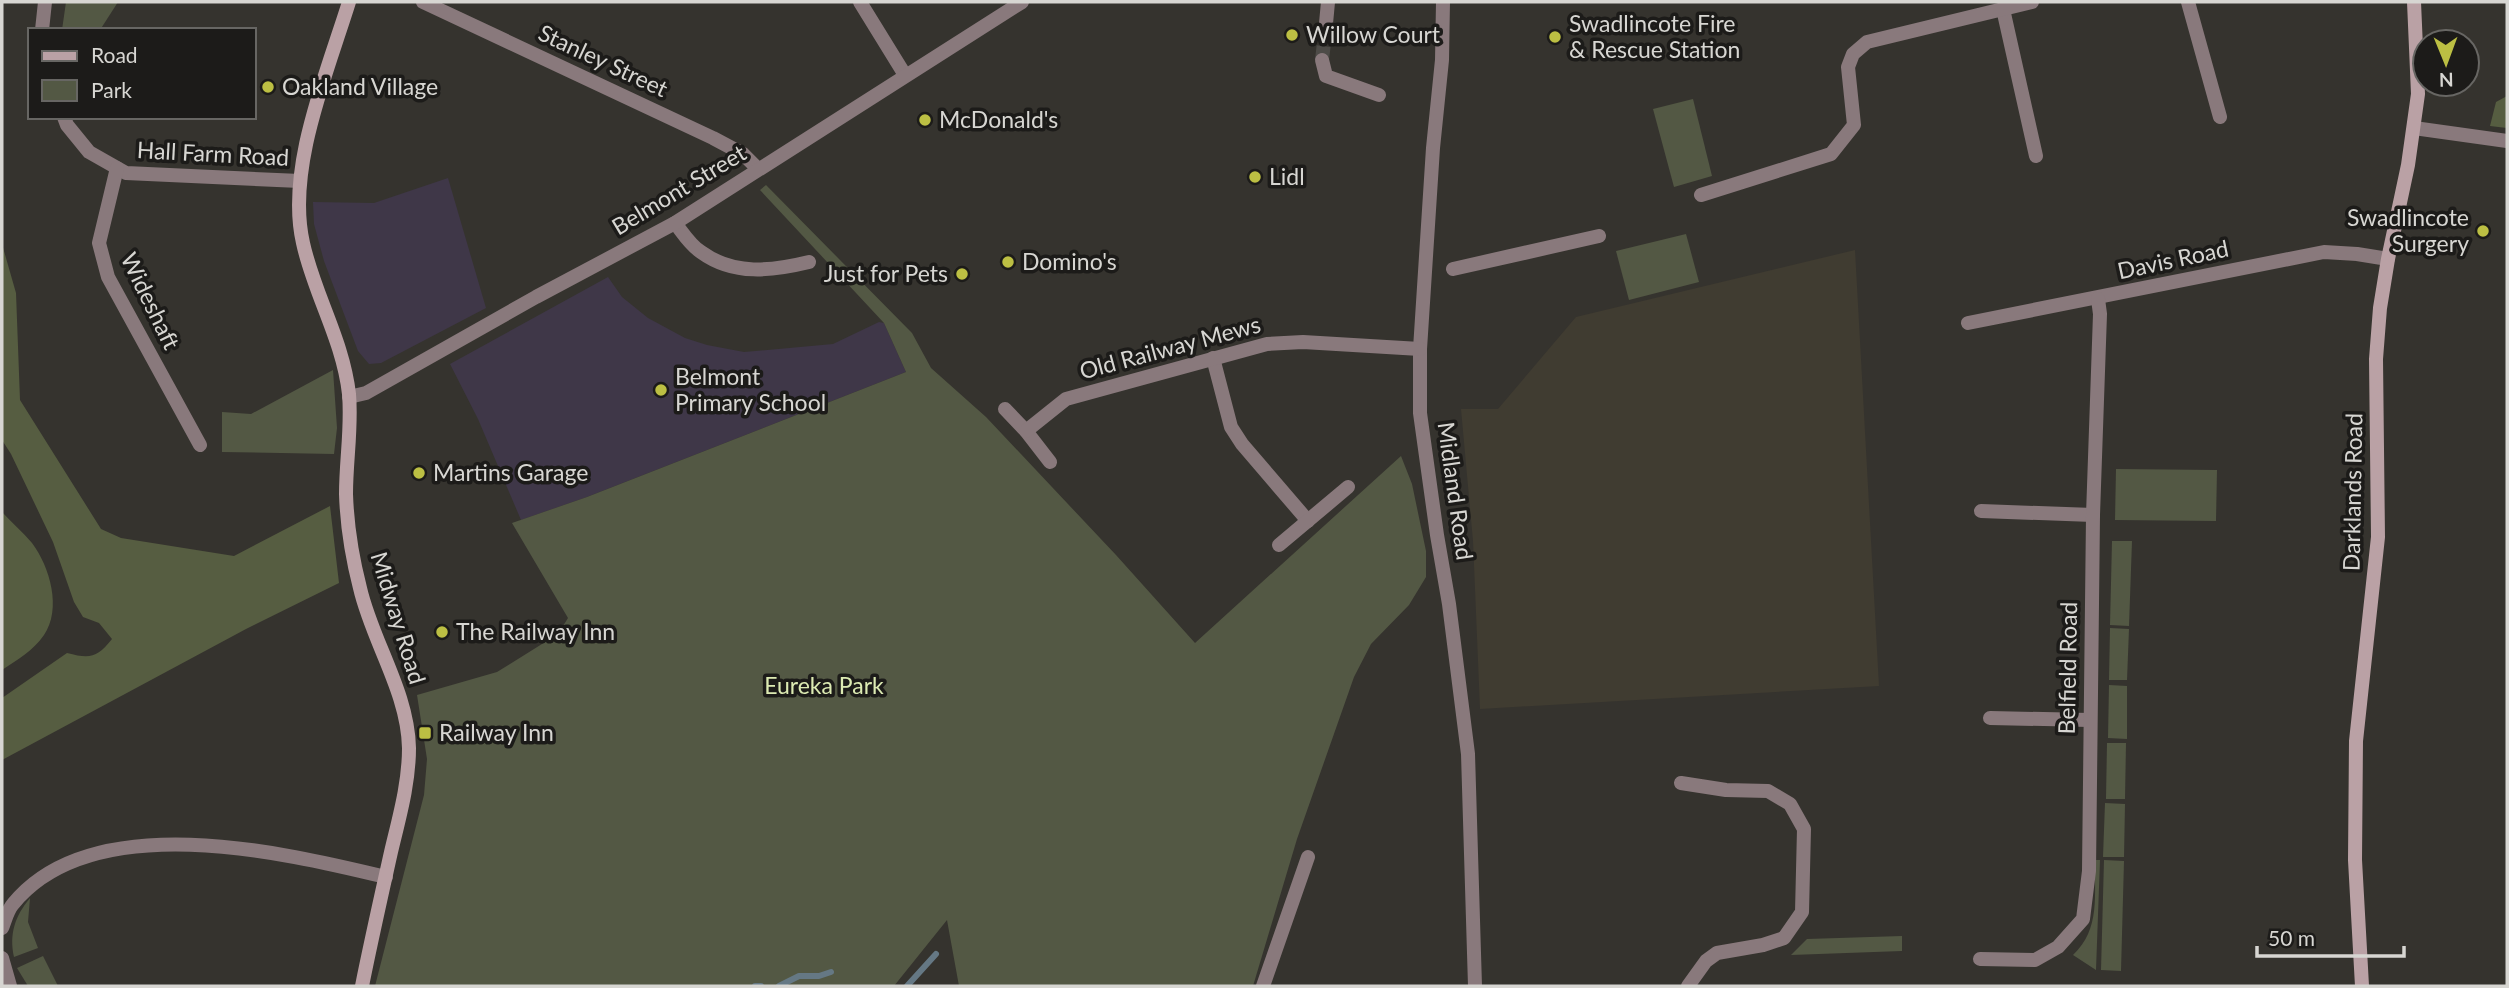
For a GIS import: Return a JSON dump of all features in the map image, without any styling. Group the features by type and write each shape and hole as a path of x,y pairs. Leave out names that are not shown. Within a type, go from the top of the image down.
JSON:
{"main road":[{"name":"Midway Road","path":"349,2 308,139 300,181 298,211 303,246 340,348 349,397 346,492 349,532 360,589 398,695 406,721 409,746 405,794 362,986"},
{"name":"Darklands Road","path":"2362,986 2355,860 2356,741 2375,577 2379,487 2376,359 2380,308 2418,94 2414,2"}],"street":[{"path":"42,28 45,2"},
{"name":"Stanley Street","path":"423,2 713,138 743,155 758,169"},
{"path":"860,2 905,75"},
{"name":"Belmont Street","path":"349,397 366,393 675,223 1023,2"},
{"path":"1325,34 1328,2"},
{"name":"Midland Road","path":"1443,2 1442,60 1433,148 1420,349 1420,414 1468,751 1475,986"},
{"path":"1701,195 1831,155 1854,125 1848,66 1853,54 1867,42 2032,2"},
{"path":"2188,2 2220,117"},
{"path":"2003,9 2036,156"},
{"path":"1322,60 1326,76 1378,95"},
{"name":"Hall Farm Road","path":"65,119 89,152 126,173 300,181"},
{"path":"2414,128 2507,141"},
{"name":"Wideshaft","path":"117,168 99,243 108,277 200,445"},
{"path":"675,223 700,252 731,267 780,269 809,262"},
{"path":"1453,269 1599,236"},
{"name":"Davis Road","path":"1968,323 2324,252 2388,259"},
{"name":"Belfield Road","path":"1980,959 2035,960 2058,947 2083,919 2089,871 2093,515 2100,314 2098,299"},
{"name":"Old Railway Mews","path":"1026,431 1066,399 1267,344 1303,342 1420,349"},
{"path":"1213,358 1231,427 1242,444 1308,521"},
{"path":"1005,409 1050,462"},
{"path":"1279,545 1348,487"},
{"path":"1981,511 2093,515"},
{"path":"1990,718 2090,720"},
{"path":"1681,783 1726,790 1768,791 1790,804 1804,829 1802,912 1784,938 1763,945 1717,953 1706,961 1688,986"},
{"path":"2,928 11,906 35,882 70,863 111,850 157,845 223,846 307,858 386,877"},
{"path":"1263,986 1308,857"},
{"path":"2,958 7,985"}],"shaded area":[{"path":"448,178 486,308 381,363 369,364 358,351 324,261 314,224 313,202 374,203"},
{"path":"1855,250 1879,686 1480,709 1473,541 1461,409 1498,409 1576,317"},
{"name":"Belmont Primary School","path":"608,277 622,297 648,318 685,338 744,352 833,344 879,322 884,323 906,372 587,497 521,520 478,419 450,364"}],"green space":[{"path":"66,2 118,2 101,28 62,28"},
{"path":"2507,96 2507,128 2490,126 2496,102"},
{"path":"1693,99 1712,176 1674,187 1653,109"},
{"name":"Eureka Park","path":"766,185 912,333 931,368 986,417 1195,643 1401,456 1412,484 1426,551 1426,577 1409,605 1371,644 1354,677 1297,839 1253,986 959,986 947,920 894,986 375,986 424,795 427,759 417,695 497,672 558,634 568,618 512,523 587,497 906,372 884,323 760,190"},
{"path":"1686,234 1699,282 1629,300 1616,251"},
{"path":"2,244 16,293 20,400 101,529 121,538 234,556 330,506 339,583 246,629 2,760 2,698 67,653 92,655 102,650 112,639 99,623 83,617 74,602 53,542 2,440"},
{"path":"333,370 337,428 334,454 222,452 222,412 251,414"},
{"path":"2116,469 2217,470 2216,521 2115,520"},
{"path":"2,512 38,553 52,588 53,601 49,625 40,641 2,670"},
{"path":"2112,541 2132,541 2129,626 2110,625"},
{"path":"2110,628 2129,629 2127,680 2109,680"},
{"path":"2109,685 2127,686 2127,739 2108,738"},
{"path":"2107,743 2126,743 2125,799 2106,799"},
{"path":"2105,803 2125,804 2124,857 2103,857"},
{"path":"2095,860 2100,860 2096,970 2073,955 2082,945 2092,922"},
{"path":"2104,860 2124,861 2121,971 2101,970"},
{"path":"30,898 28,922 38,948 14,957 12,941 15,926 20,912"},
{"path":"1902,936 1902,951 1791,955 1807,939"},
{"path":"43,956 58,986 28,986 17,968"}],"waterway":[{"path":"907,986 936,954"},
{"path":"779,986 799,976 819,976 831,972"},
{"path":"755,986 761,986"}],"tunnel":[{"path":"1322,60 1325,34"}],"place":[{"name":"Willow Court","path":"1292,35"},
{"name":"Swadlincote Fire & Rescue Station","path":"1555,37"},
{"name":"Oakland Village","path":"268,87"},
{"name":"McDonald's","path":"925,120"},
{"name":"Lidl","path":"1255,177"},
{"name":"Swadlincote Surgery","path":"2483,231"},
{"name":"Domino's","path":"1008,262"},
{"name":"Just for Pets","path":"962,274"},
{"name":"Belmont Primary School","path":"661,390"},
{"name":"Martins Garage","path":"419,473"},
{"name":"The Railway Inn","path":"442,632"},
{"name":"Railway Inn","path":"425,733"}]}
